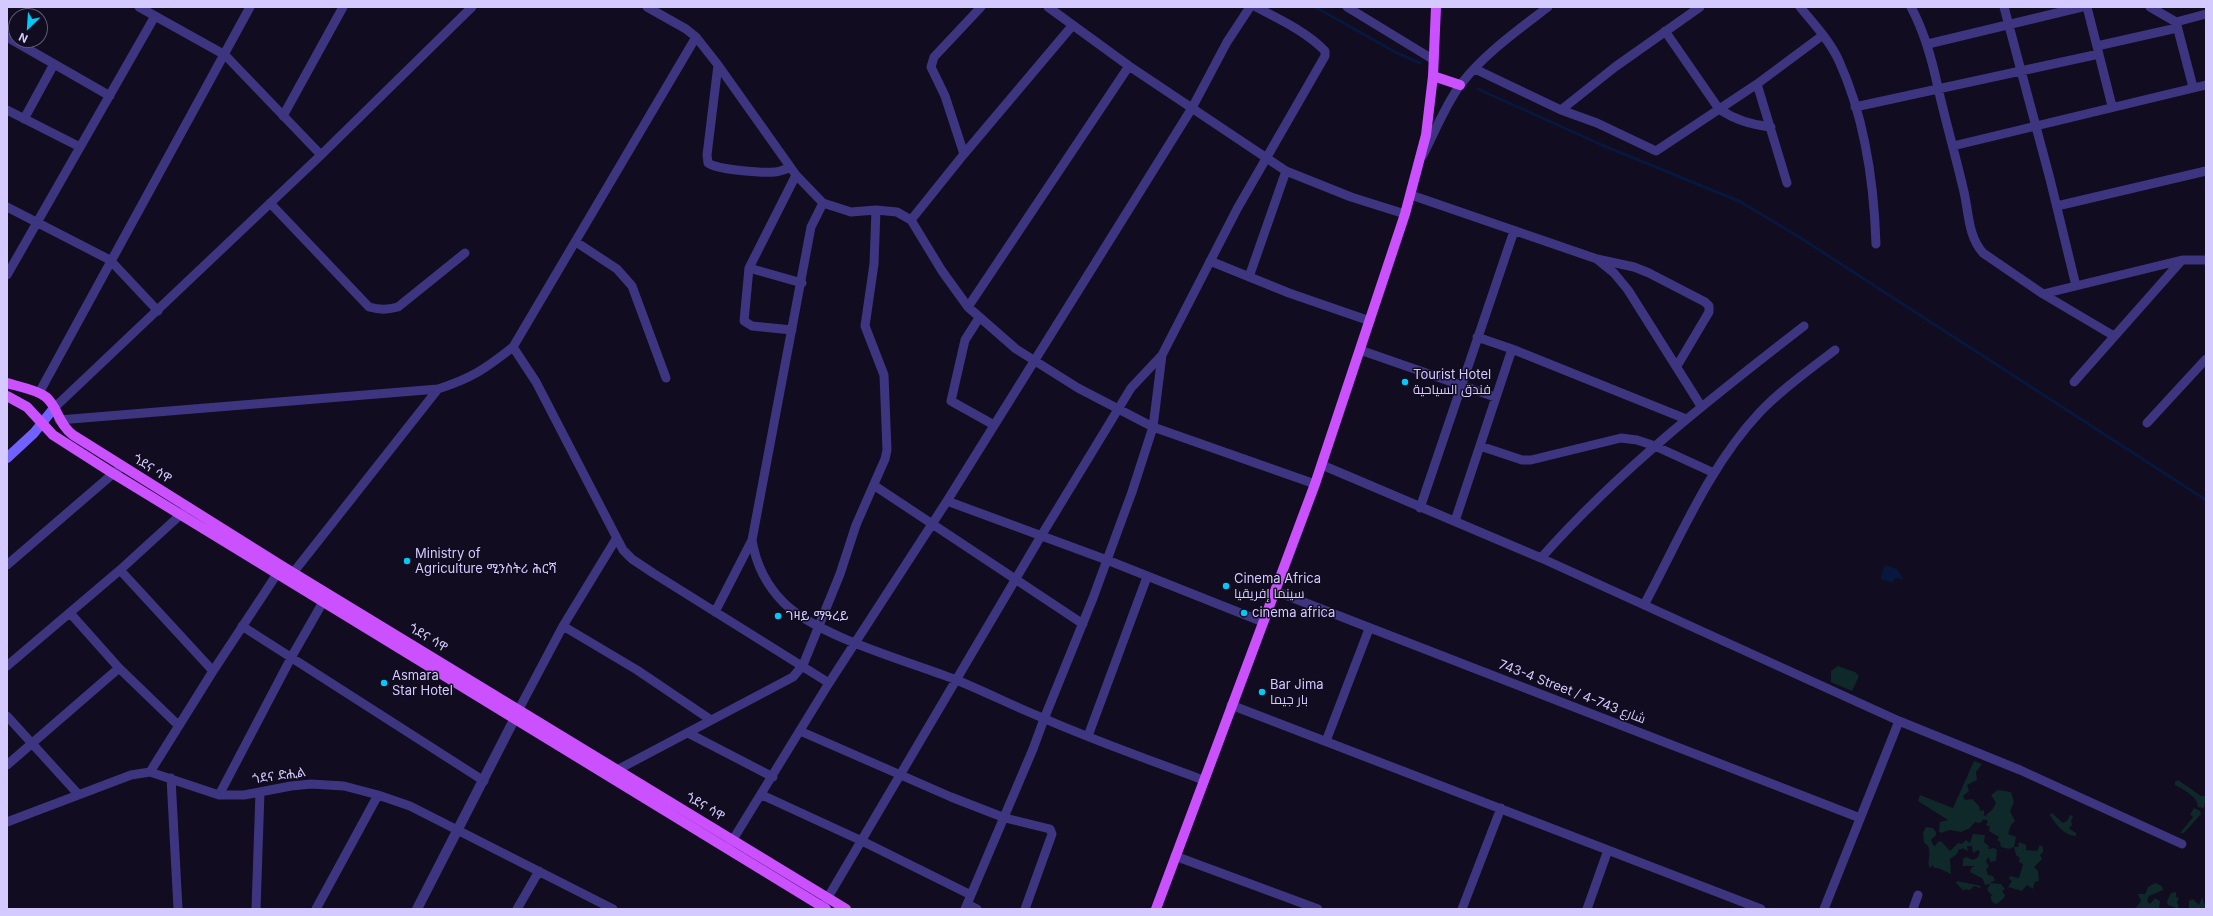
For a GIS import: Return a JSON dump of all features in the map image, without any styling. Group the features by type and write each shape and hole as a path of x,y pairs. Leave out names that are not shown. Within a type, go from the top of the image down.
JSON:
{"main road":[{"path":"1156,909 1231,705 1316,484 1406,214 1421,160 1430,109 1436,7"},
{"path":"1433,76 1460,85"},
{"name":"ጎደና ሳዋ","path":"7,383 39,393 45,397 54,408 59,420 73,435 189,507 290,576 323,602 515,719 733,840 846,909"},
{"name":"ጎደና ሳዋ","path":"7,396 27,407 53,435 114,474 277,574 290,576 519,709 728,849 824,908"},
{"path":"7,458 42,423 54,408"}],"street":[{"path":"139,7 225,55 321,155"},
{"path":"39,393 110,260 225,55 250,7"},
{"path":"283,116 343,7"},
{"path":"54,408 158,312 472,7"},
{"path":"648,7 686,29 696,37 718,65 793,172 823,202 851,212 876,210 897,212 911,220 942,271 968,307 998,336 1033,362 1118,410 1152,427 1316,484"},
{"path":"964,154 945,96 931,67 934,57 981,7"},
{"path":"1048,7 1072,26 1129,66 1286,171 1351,197 1406,214"},
{"path":"728,849 829,683 947,501 1192,108 1227,42 1250,7"},
{"path":"824,908 828,898 1041,536 1131,388 1162,355 1237,209 1325,56 1325,51 1304,35 1256,7"},
{"path":"1347,7 1434,60"},
{"path":"1421,160 1460,85 1475,69 1548,7"},
{"path":"1561,110 1615,67 1700,7"},
{"path":"1800,7 1823,35 1839,61 1855,107 1872,178 1876,244"},
{"path":"1911,7 1928,44 1953,146 1972,236 1976,244 1983,253 2043,294 2114,336"},
{"path":"2004,7 2057,206 2076,286"},
{"path":"1928,44 2009,26 2082,7"},
{"path":"2087,7 2112,106"},
{"path":"2150,7 2176,25 2192,87"},
{"path":"1855,107 2021,70 2098,50 2206,14"},
{"path":"7,275 38,224 155,16"},
{"path":"911,220 964,154 1072,26"},
{"path":"1665,31 1718,109 1739,120 1753,125 1772,127"},
{"path":"1475,69 1561,110 1597,123 1656,151 1757,84 1823,35"},
{"path":"7,37 110,96"},
{"path":"59,420 438,389 461,382 482,372 513,347 696,37"},
{"path":"24,119 54,64"},
{"path":"718,65 708,148 708,162 714,167 793,172"},
{"path":"968,307 1129,66"},
{"path":"1757,84 1772,127 1787,183"},
{"path":"1953,146 2112,106 2206,85"},
{"path":"7,110 80,147"},
{"path":"1249,278 1286,171"},
{"path":"2057,206 2206,171"},
{"path":"792,330 752,326 744,321 749,268 793,172"},
{"path":"1411,195 1597,259 1649,273 1709,306 1709,312 1676,366"},
{"path":"715,612 752,540 802,283 811,227 823,202"},
{"path":"270,203 369,307 378,310 387,310 398,307 465,253"},
{"path":"7,207 110,260 158,312"},
{"path":"613,773 793,677 803,665 840,574 856,525 882,470 887,450 884,375 866,326 874,264 876,210"},
{"path":"1420,508 1514,230"},
{"path":"576,242 617,269 632,286 666,378"},
{"path":"1597,259 1614,273 1628,290 1701,406"},
{"path":"2043,294 2182,260 2206,260"},
{"path":"2074,382 2182,260"},
{"path":"1210,261 1249,278 1370,321"},
{"path":"749,268 802,283"},
{"path":"979,318 965,340 951,401 994,425"},
{"path":"1541,558 1593,502 1655,446 1701,406 1804,326"},
{"path":"1478,336 1686,419"},
{"path":"513,347 536,382 623,550 632,559 715,612 803,665 829,683"},
{"path":"1455,521 1512,349"},
{"path":"1360,350 1495,397"},
{"path":"1644,605 1714,473 1730,449 1768,404 1835,350"},
{"path":"977,909 966,907 1005,818 1083,624 1107,560 1152,427 1162,355"},
{"path":"2147,423 2206,359"},
{"path":"290,576 438,389"},
{"path":"1480,446 1522,460 1531,460 1621,438 1637,440 1655,446 1714,473"},
{"path":"1322,465 1420,508 1455,521 1541,558 1899,721 2020,770 2182,844"},
{"path":"7,565 122,466"},
{"path":"875,486 1083,624"},
{"path":"947,501 1107,560 1263,622"},
{"path":"7,666 120,570 189,507"},
{"path":"417,909 563,626 616,539"},
{"path":"752,540 759,571 773,590 784,603 818,626 855,642 956,680 1044,719 1203,780"},
{"path":"120,570 213,671"},
{"path":"150,772 178,725 277,574"},
{"path":"1088,736 1147,577"},
{"name":"743-4 Street / شارع 743-4","path":"1275,591 1369,629 1860,818"},
{"path":"219,795 292,656 323,602"},
{"path":"70,613 119,668 178,725"},
{"path":"242,626 292,656 484,781"},
{"path":"563,626 637,670 711,720"},
{"path":"1326,741 1369,629"},
{"path":"7,764 119,668"},
{"path":"1231,705 1761,909"},
{"path":"7,716 78,794"},
{"path":"1824,909 1899,721"},
{"path":"800,731 900,776 1005,818 1052,832 1025,909"},
{"path":"688,733 773,777"},
{"name":"ጎደና ድሒል","path":"7,822 131,775 150,772 219,795 231,796 311,784 344,786 378,795 410,806 613,909"},
{"path":"171,778 178,909"},
{"path":"256,909 260,792"},
{"path":"316,909 378,795"},
{"path":"762,795 862,841 971,895"},
{"path":"1462,909 1501,808"},
{"path":"1586,909 1608,850"},
{"path":"1175,856 1318,909"},
{"path":"517,909 539,871"},
{"path":"1913,909 1918,895"}],"green space":[{"path":"1838,666 1855,672 1859,676 1852,691 1831,682 1831,671"},
{"path":"1974,761 1982,764 1976,772 1977,780 1967,785 1969,791 1963,796 1965,800 1972,799 1979,806 1980,811 1984,810 1984,815 1987,817 1986,815 1992,810 1996,803 1991,795 1998,790 2011,792 2014,802 2010,811 2015,821 2011,825 2008,834 2016,837 2014,847 2009,849 2001,847 2000,842 1997,840 1999,837 1989,831 1990,827 1986,825 1988,821 1984,819 1980,823 1975,822 1970,828 1961,832 1950,830 1941,833 1939,831 1940,822 1948,820 1918,801 1920,795 1953,808"},
{"path":"2178,780 2201,796 2206,796 2204,808 2198,807 2196,800 2193,797 2175,785 2175,782"},
{"path":"2194,808 2200,811 2201,814 2184,833 2180,833 2193,817 2190,814"},
{"path":"2052,813 2063,823 2067,821 2070,815 2073,816 2071,822 2072,825 2069,828 2076,833 2076,836 2064,832 2050,815"},
{"path":"1926,827 1933,828 1936,832 1936,835 1931,840 1933,845 1935,846 1941,841 1950,851 1958,843 1962,844 1966,840 1970,843 1973,834 1985,835 1984,842 1989,846 1988,849 1994,848 1997,850 1996,861 1990,862 1989,857 1986,861 1989,866 1986,869 1988,875 1993,876 1995,880 1990,883 2001,884 2005,889 2002,891 2005,895 2003,899 1997,904 1993,903 1991,896 1993,896 1987,890 1990,884 1985,885 1983,879 1970,872 1971,868 1975,866 1963,866 1963,859 1966,857 1973,860 1978,857 1980,852 1978,850 1973,853 1972,846 1967,846 1968,851 1962,848 1961,850 1959,849 1957,854 1950,859 1951,874 1938,868 1934,868 1933,865 1930,868 1929,849 1924,843 1923,833"},
{"path":"2019,842 2026,845 2026,850 2037,851 2040,845 2043,847 2043,852 2040,855 2042,859 2034,867 2038,871 2039,881 2035,882 2033,889 2027,885 2022,891 2008,887 2012,881 2009,879 2010,876 2019,878 2023,864 2019,862 2020,858 2016,855 2014,847 2018,847"},
{"path":"1957,881 1981,886 1980,888 1974,886 1970,890 1965,889 1964,891 1956,883"},
{"path":"2155,883 2162,886 2163,890 2149,896 2147,901 2150,904 2155,898 2160,901 2159,909 2155,909 2155,907 2153,909 2135,909 2141,901 2138,894 2145,894 2148,887"},
{"path":"2176,892 2176,897 2179,898 2177,902 2179,909 2168,905 2167,901 2171,893"},
{"path":"2202,897 2206,909 2189,909 2189,901 2193,899 2199,905"}],"water":[{"path":"1885,565 1897,569 1903,578 1902,580 1896,578 1892,583 1881,579"}],"waterway":[{"path":"1315,7 1397,53 1420,63"},
{"path":"1478,89 1602,145 1741,202 1796,235 2206,500"}],"place":[{"name":"Tourist Hotel فندق السياحية","path":"1405,382"},
{"name":"Ministry of Agriculture ሚንስትሪ ሕርሻ","path":"407,561"},
{"name":"Cinema Africa سينما إفريقيا","path":"1226,586"},
{"name":"cinema africa","path":"1244,613"},
{"name":"ገዛይ ማዓረይ","path":"778,616"},
{"name":"Asmara Star Hotel","path":"384,683"},
{"name":"Bar Jima بار جيما","path":"1262,692"}]}
